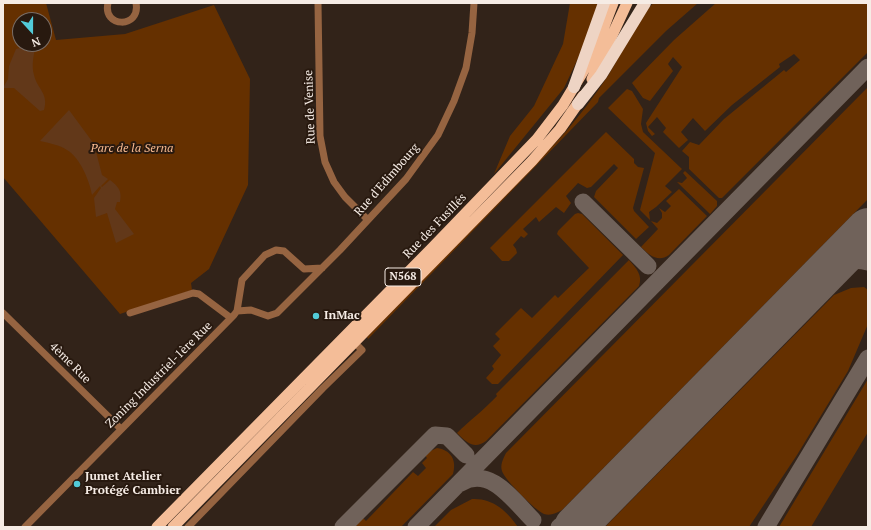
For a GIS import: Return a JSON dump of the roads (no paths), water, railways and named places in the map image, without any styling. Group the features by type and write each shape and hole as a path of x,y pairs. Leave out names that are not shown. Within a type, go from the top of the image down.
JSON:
{"highway":[{"path":"574,87 604,3"},
{"name":"Rue des Fusillés","path":"157,527 508,170 548,124 574,87 597,44 613,3"},
{"name":"Rue des Fusillés","path":"173,527 532,161 560,129 578,104 599,67 627,3"},
{"path":"578,104 601,75 645,3"}],"street":[{"path":"108,3 109,15 112,19 121,23 133,17 137,9 136,3"},
{"name":"Rue de Venise","path":"318,3 320,136 325,162 334,182 345,197 367,220"},
{"name":"Rue d'Edimbourg","path":"237,311 251,310 268,316 278,314 406,179 438,135 447,117 466,68 472,33 474,3"},
{"path":"231,318 237,311 242,280 266,255 276,250 284,251 304,269 322,268"},
{"name":"Zoning Industriel-1ère Rue","path":"24,527 231,318 199,294 193,292 130,314"},
{"name":"4ème Rue","path":"3,313 121,429"},
{"path":"188,527 322,388 362,350 354,342"}],"place":[{"name":"InMac","path":"316,316"},
{"name":"Jumet Atelier Protégé Cambier","path":"77,484"}],"park label":[{"name":"Parc de la Serna","path":"132,149"}]}
